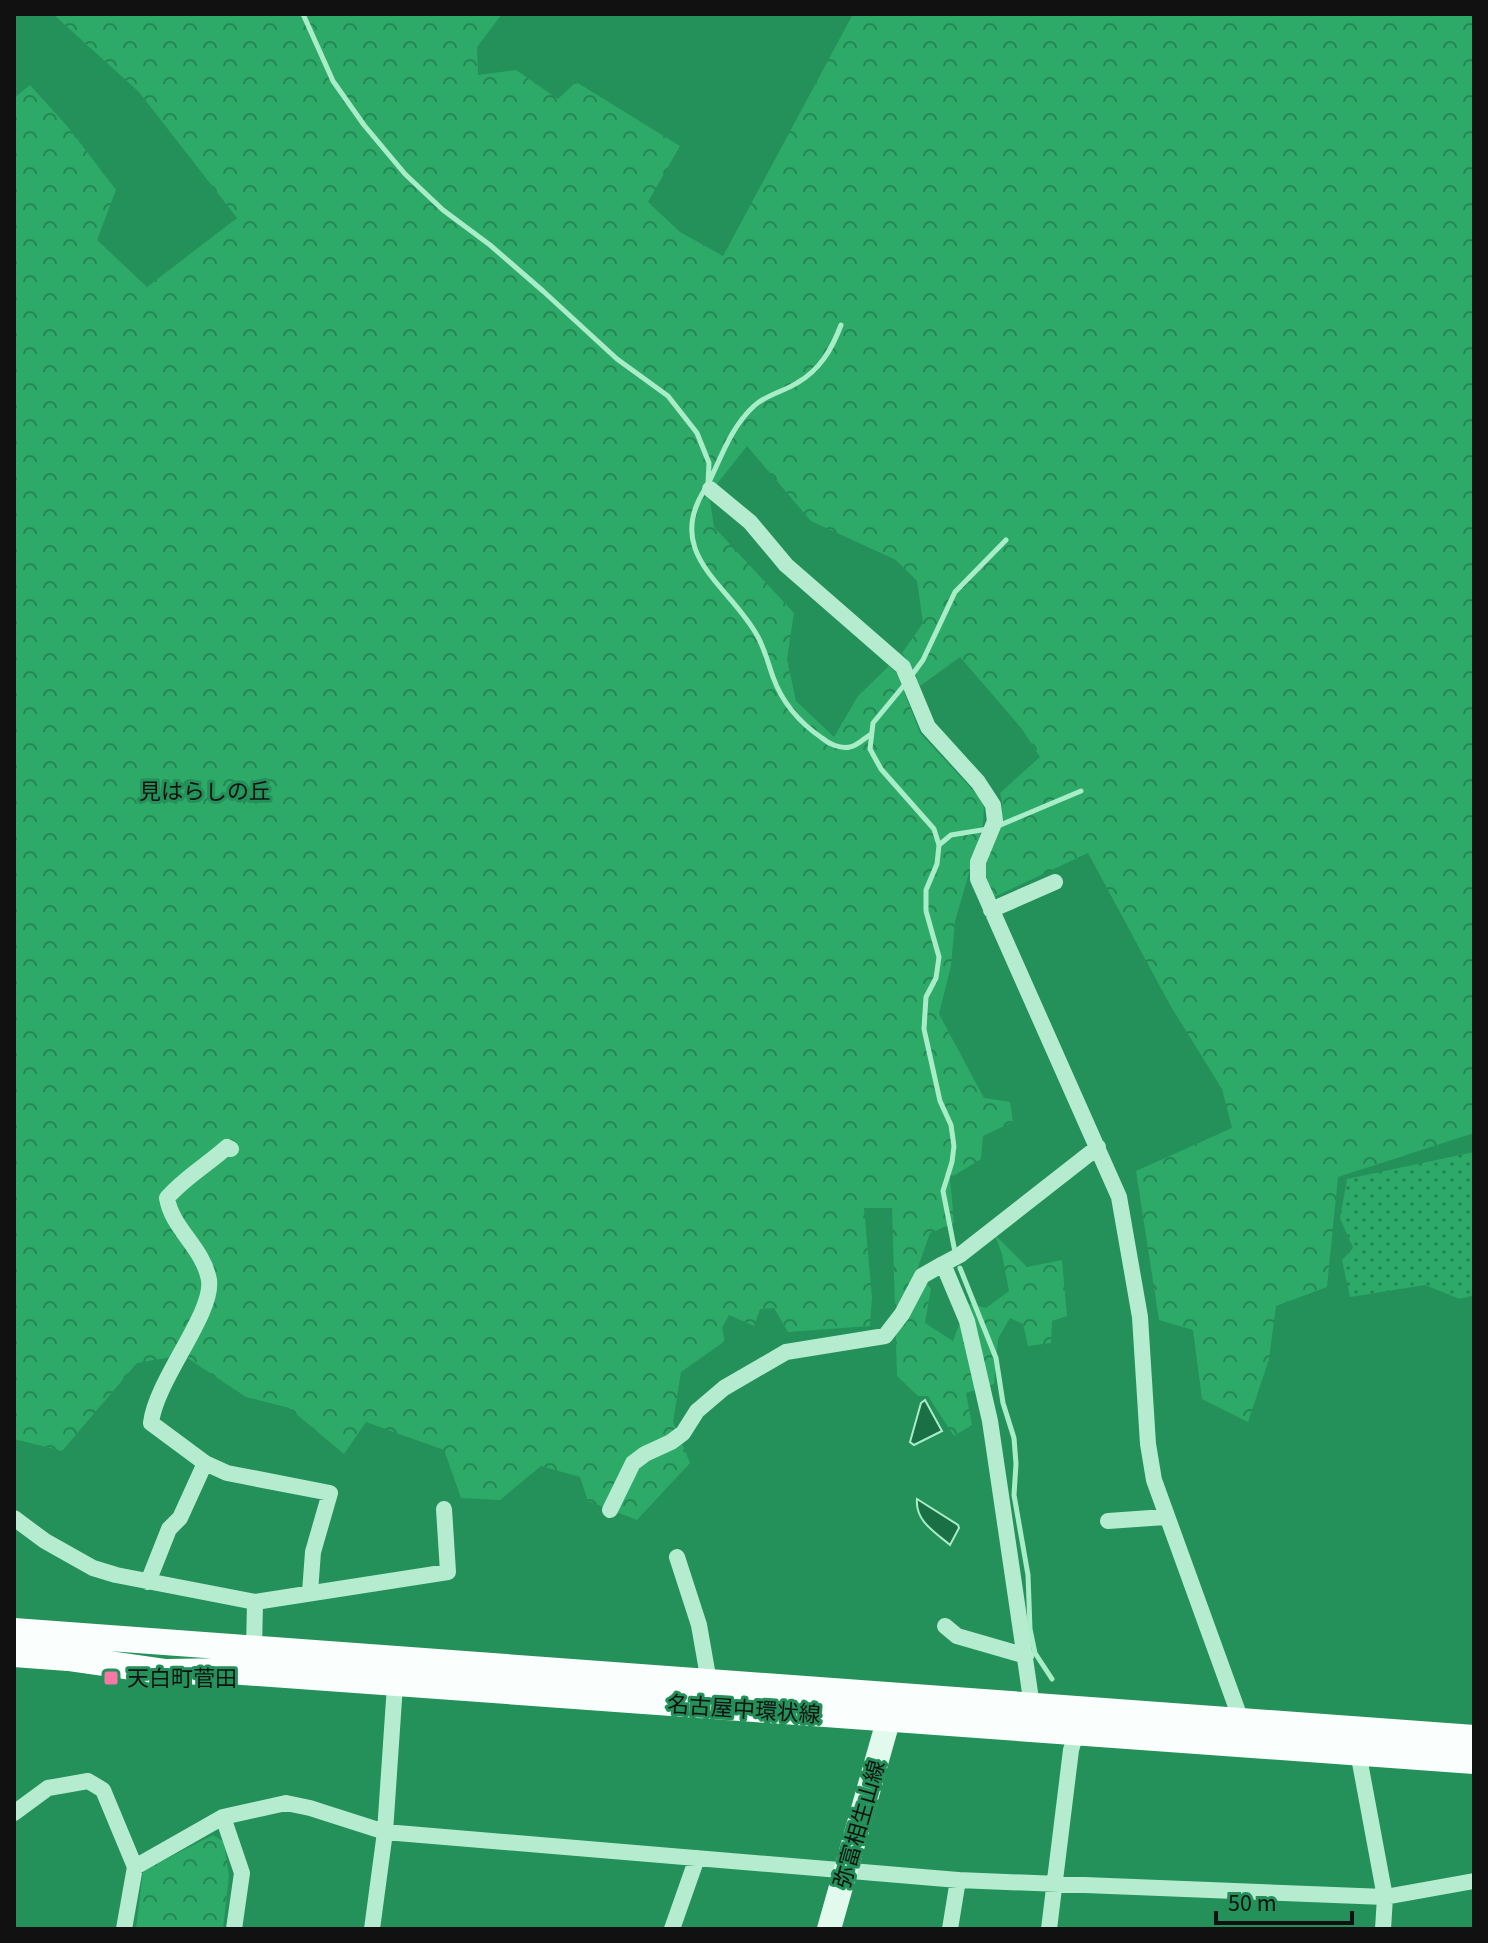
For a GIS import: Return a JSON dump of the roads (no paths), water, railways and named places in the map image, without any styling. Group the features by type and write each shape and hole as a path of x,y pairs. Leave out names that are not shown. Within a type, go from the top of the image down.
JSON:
{"main road":[{"name":"名古屋中環状線","path":"14,1631 709,1682 1076,1733 1474,1761"},
{"name":"名古屋中環状線","path":"14,1654 166,1672 229,1671 395,1685 891,1708 1032,1706 1474,1738"}],"street":[{"path":"710,489 750,522 786,565 903,667 928,727 978,782 993,805 995,821 978,862 978,879 1119,1197 1140,1317 1148,1444 1154,1480 1242,1723"},
{"path":"991,910 1055,882"},
{"path":"231,1149 227,1147 181,1182 167,1198 171,1216 191,1240 202,1260 209,1280 208,1297 174,1361 152,1413 151,1423 205,1463 227,1473 330,1493 313,1552 310,1592"},
{"path":"610,1510 633,1463 683,1433 697,1411 724,1388 786,1352 885,1336 902,1314 922,1276 960,1255 1098,1147"},
{"path":"943,1264 967,1321 980,1372 1005,1514 1032,1706"},
{"path":"148,1582 169,1529 180,1518 205,1463"},
{"path":"14,1518 45,1541 93,1568 148,1582 255,1602 448,1572 444,1509"},
{"path":"1108,1521 1165,1517"},
{"path":"677,1557 699,1625 709,1682"},
{"path":"254,1650 255,1602"},
{"path":"945,1626 957,1636 1026,1656"},
{"path":"372,1929 385,1832 395,1685"},
{"name":"弥富相生山線","path":"829,1929 891,1708"},
{"path":"1049,1929 1076,1733"},
{"path":"1358,1752 1385,1897 1383,1929"},
{"path":"14,1813 48,1788 88,1781 103,1790 135,1867 124,1929"},
{"path":"135,1867 223,1817 286,1803 385,1832 958,1880 1385,1897 1474,1881"},
{"path":"223,1817 242,1873 234,1929"},
{"path":"672,1929 697,1858"},
{"path":"950,1929 958,1880"}],"waterway":[{"path":"303,14 333,81 364,125 405,174 443,210 543,291 617,359 668,396 697,433 709,463 708,484"},
{"path":"710,480 728,441 746,414 759,402 812,372 829,350 841,325"},
{"path":"705,489 694,512 692,533 696,551 706,569 758,637 787,703 806,726 835,746 853,746 871,734"},
{"path":"912,675 923,660 955,592 1006,540"},
{"path":"906,683 873,723 870,749 881,769 934,829 939,845 937,864 926,890 926,911 939,957 936,978 926,997 924,1029 954,1146 943,1191 955,1252"},
{"path":"998,826 1081,791"},
{"path":"939,845 951,835 988,829"},
{"path":"960,1268 996,1358 1003,1403 1014,1438 1014,1495 1028,1575 1030,1629 1035,1653 1052,1679"}],"place":[{"name":"天白町菅田","path":"111,1678"}],"park label":[{"name":"見はらしの丘","path":"205,791"}]}
